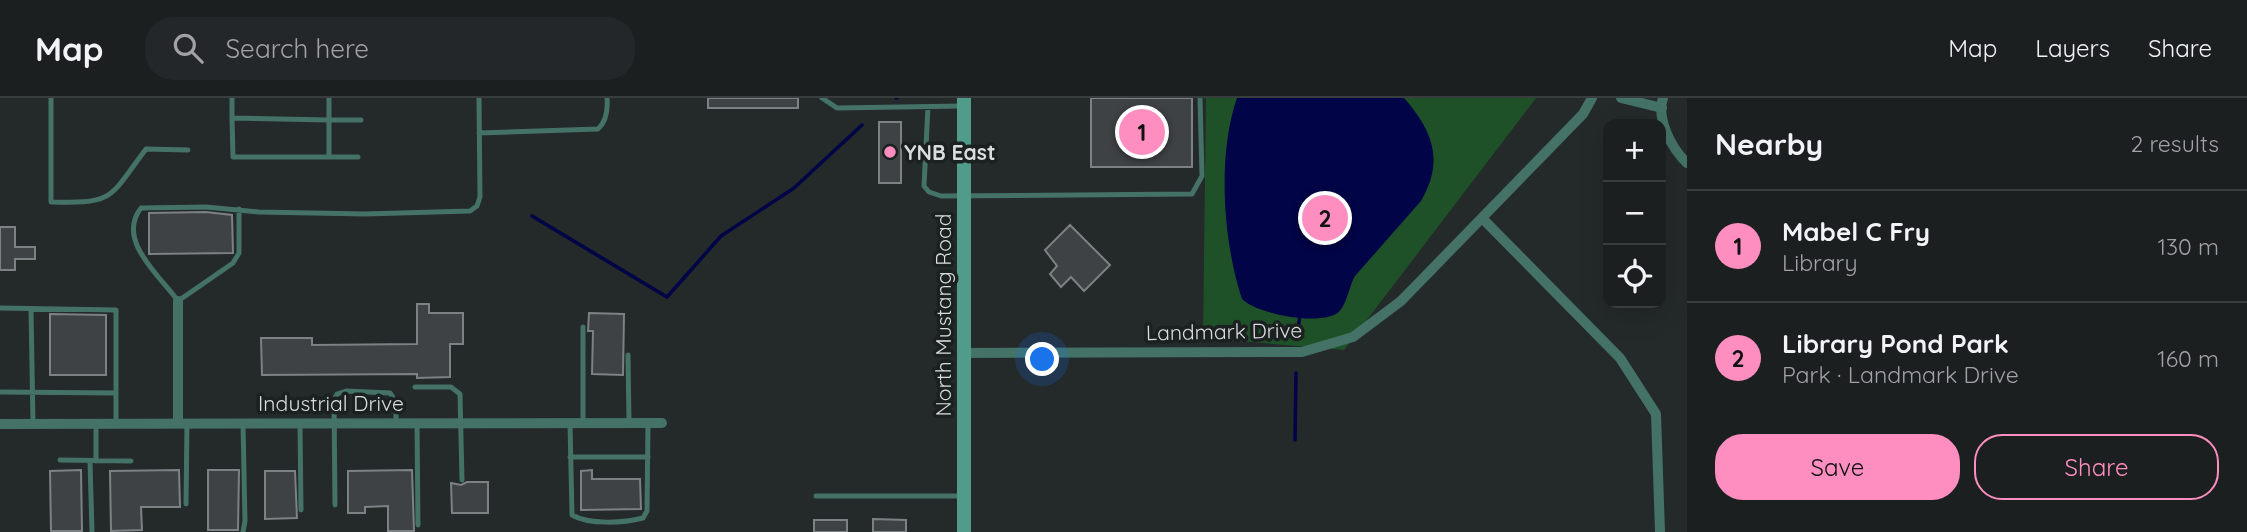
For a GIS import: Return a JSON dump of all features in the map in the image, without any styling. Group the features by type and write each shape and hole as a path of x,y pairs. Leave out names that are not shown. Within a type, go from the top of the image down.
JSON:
{"main road":[{"name":"North Mustang Road","path":"964,102 964,532"}],"street":[{"name":"Landmark Drive","path":"964,353 1302,352 1353,337 1401,301 1483,219 1583,114 1592,98"},
{"path":"1621,98 1662,103 1670,139 1678,155 1687,163"},
{"path":"1483,219 1620,358 1656,414 1660,532"},
{"path":"177,301 182,423"},
{"name":"Industrial Drive","path":"0,424 662,423"}],"lane":[{"path":"51,98 51,202 104,200 114,192 146,149 188,150"},
{"path":"232,98 233,157 358,157"},
{"path":"330,98 330,157"},
{"path":"239,209 239,253 233,263 177,301 143,257 132,235 131,225 141,208 148,206 239,209 324,213 470,211 480,197 479,98"},
{"path":"480,133 598,129 608,111 607,98"},
{"path":"822,98 837,108 928,107 964,102"},
{"path":"928,107 924,186 929,192 941,196 1192,194 1202,176 1200,98"},
{"path":"232,118 360,120"},
{"path":"0,308 116,310 116,424"},
{"path":"31,309 33,424"},
{"path":"583,327 583,423"},
{"path":"628,355 629,423"},
{"path":"415,387 457,389 461,422 462,480"},
{"path":"335,505 334,400 337,394 346,391 390,393 396,401 396,422"},
{"path":"0,392 116,393"},
{"path":"417,422 418,524"},
{"path":"182,423 186,504"},
{"path":"243,423 243,532"},
{"path":"300,423 301,510"},
{"path":"570,423 572,515 580,520 633,521 643,518 647,511 648,423"},
{"path":"92,532 96,424"},
{"path":"570,457 648,457"},
{"path":"60,460 131,461"},
{"path":"816,496 964,496"}],"green space":[{"path":"1206,98 1536,98 1344,350 1203,338"}],"shaded area":[{"path":"1237,98 1404,98 1428,134 1434,159 1428,186 1421,201 1355,276 1345,302 1336,314 1315,318 1287,316 1260,309 1242,299 1230,252 1225,199 1227,145"}],"building":[{"path":"708,98 798,98 798,108 708,108"},
{"path":"1091,98 1192,98 1192,167 1091,167"},
{"name":"YNB East","path":"879,122 901,122 901,183 879,183"},
{"path":"206,212 232,215 233,253 149,254 149,213"},
{"path":"1070,225 1110,265 1084,291 1071,277 1061,287 1050,274 1057,266 1045,250"},
{"path":"0,227 15,227 15,247 35,247 35,259 15,259 15,270 0,270"},
{"path":"417,304 429,304 429,313 463,313 463,344 450,344 450,377 417,378 417,374 262,375 261,338 312,338 312,345 417,344"},
{"path":"589,313 624,314 623,375 592,374 593,331 588,331"},
{"path":"50,314 106,315 106,375 50,375"},
{"path":"81,470 82,531 51,531 50,471"},
{"path":"179,470 180,507 141,507 142,530 111,531 110,471"},
{"path":"208,470 239,470 238,530 208,530"},
{"path":"412,470 414,531 388,531 388,506 365,507 365,513 348,513 348,471"},
{"path":"592,470 592,479 640,479 641,509 581,510 581,471"},
{"path":"265,471 295,471 297,518 265,519"},
{"path":"467,482 488,482 488,513 452,513 451,483 461,485"},
{"path":"873,519 906,520 906,532 873,532"},
{"path":"814,520 847,520 847,532 814,532"}],"waterway":[{"path":"532,216 667,297 721,236 794,188 862,125"},
{"path":"1297,338 1300,314"},
{"path":"1295,440 1296,373"}],"place":[{"name":"Mabel C Fry","path":"1142,132"},
{"name":"YNB East","path":"890,152"},
{"name":"Library Pond Park","path":"1325,218"}]}
